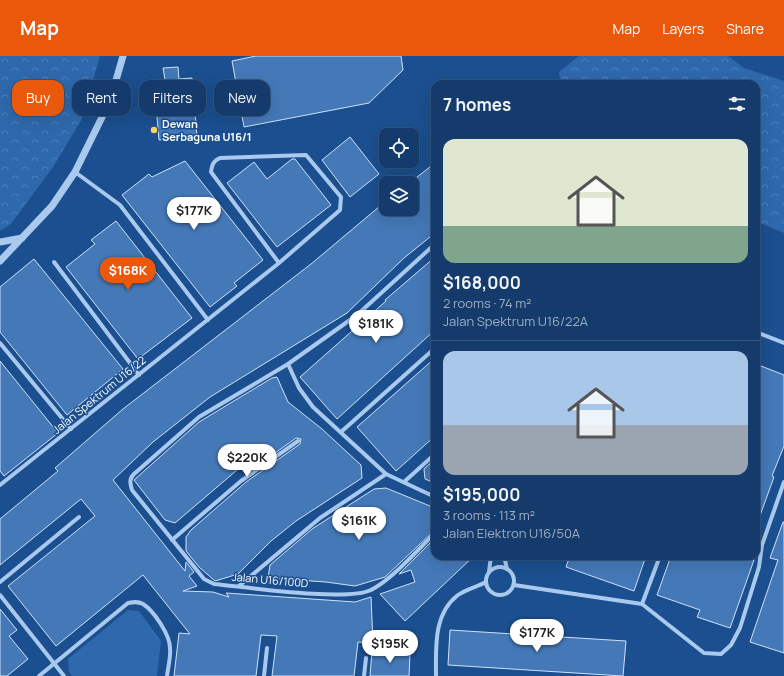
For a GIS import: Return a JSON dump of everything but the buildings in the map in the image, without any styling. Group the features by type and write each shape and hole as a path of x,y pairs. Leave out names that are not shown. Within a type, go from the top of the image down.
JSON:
{"street":[{"path":"1,260 52,206 75,172 110,101 123,56"},
{"name":"Jalan Spektrum U16/22","path":"1,483 279,263 340,210 341,198 306,154 220,158 215,160 212,164 211,172 279,263"},
{"path":"75,172 120,205 208,320"},
{"path":"0,242 22,238"},
{"path":"431,248 357,315 288,364 299,388 313,407 386,474 431,495"},
{"path":"54,262 139,375"},
{"path":"760,334 784,343"},
{"path":"0,343 71,429"},
{"path":"342,432 431,352"},
{"name":"Jalan U16/100D","path":"288,364 199,417 134,474 130,483 132,490 204,579 214,584 332,594 360,594 381,583 431,537"},
{"path":"172,540 241,481 298,441"},
{"path":"404,482 431,458"},
{"path":"239,586 320,518 386,474"},
{"path":"760,560 762,545 784,482"},
{"path":"0,582 78,517"},
{"path":"491,560 486,582 489,590 496,595 505,594 514,584 513,576 507,569 505,560"},
{"path":"642,604 658,560"},
{"path":"514,584 642,604 704,653 721,654 731,645 740,628 760,560"},
{"path":"489,573 500,567 507,569"},
{"path":"436,676 436,640 445,607 467,590 486,582"},
{"path":"0,595 64,676"},
{"path":"39,676 128,603 138,602 148,608 166,632 170,647 167,676"},
{"path":"264,676 267,648"},
{"path":"364,676 366,658"}],"green space":[{"path":"0,56 100,56 93,80 72,80 72,116 83,116 82,119 53,167 11,224 0,231"},
{"path":"579,56 728,56 744,68 784,81 784,233 760,223 760,80 560,80 559,72"},
{"path":"128,610 139,611 161,641 157,676 72,676 69,672 68,659"}],"place":[{"name":"Dewan Serbaguna U16/1","path":"154,130"}]}
